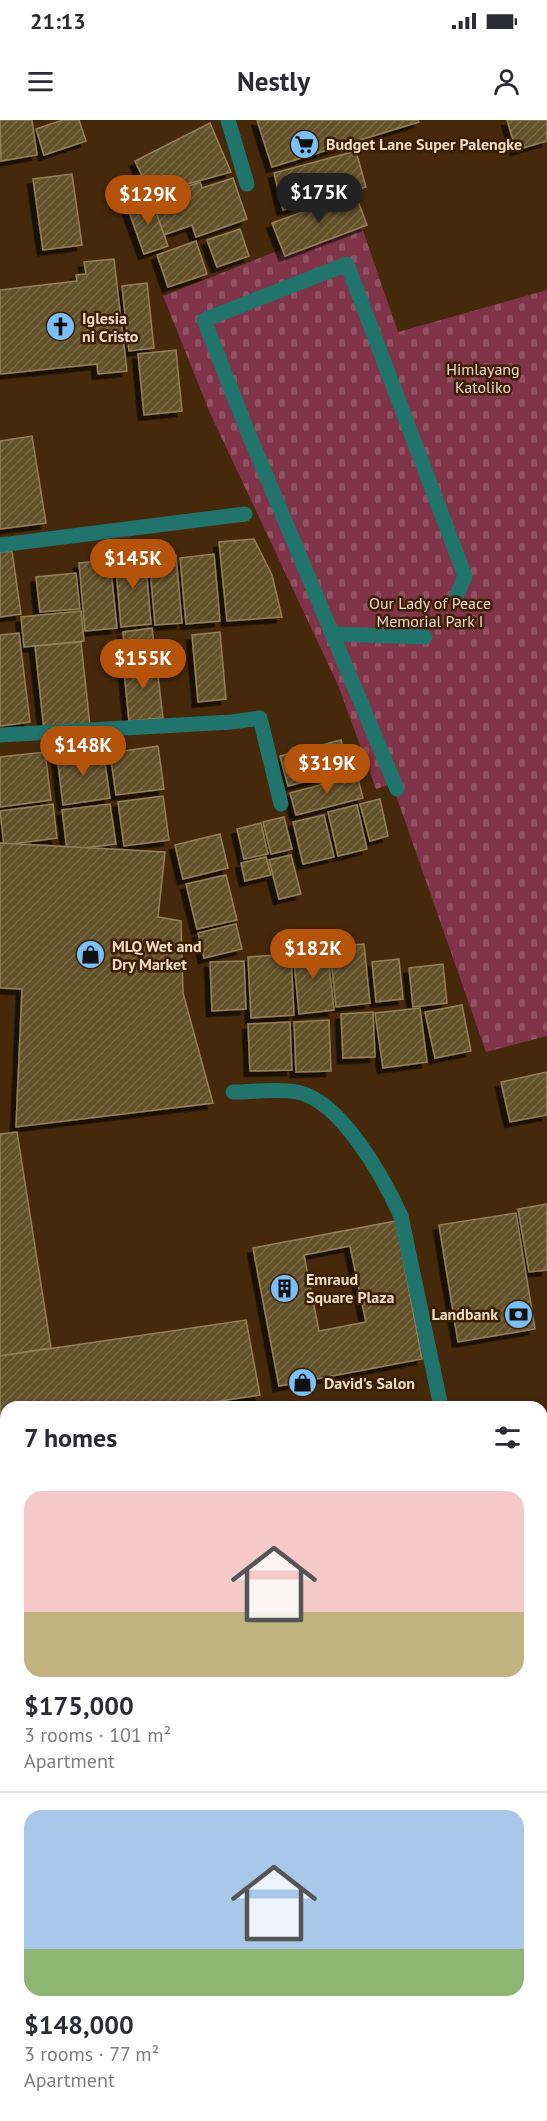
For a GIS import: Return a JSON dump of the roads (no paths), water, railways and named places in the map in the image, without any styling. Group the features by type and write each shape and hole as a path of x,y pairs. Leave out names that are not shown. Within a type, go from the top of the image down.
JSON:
{"street":[{"path":"228,120 247,184"},
{"path":"397,789 247,430 204,320 347,264 465,576 457,595"},
{"path":"0,545 245,514"},
{"path":"334,634 425,637"},
{"path":"0,735 232,722 260,718 281,804"},
{"path":"232,1092 298,1092 324,1103 356,1140 389,1190 401,1216 440,1401"}],"place":[{"name":"Budget Lane Super Palengke","path":"305,144"},
{"name":"Iglesia ni Cristo","path":"61,327"},
{"name":"MLQ Wet and Dry Market","path":"91,955"},
{"name":"Emraud Square Plaza","path":"285,1288"},
{"name":"Landbank","path":"519,1314"},
{"name":"David's Salon","path":"303,1383"}],"park label":[{"name":"Himlayang Katoliko","path":"483,378"},
{"name":"Our Lady of Peace Memorial Park I","path":"430,612"}]}
